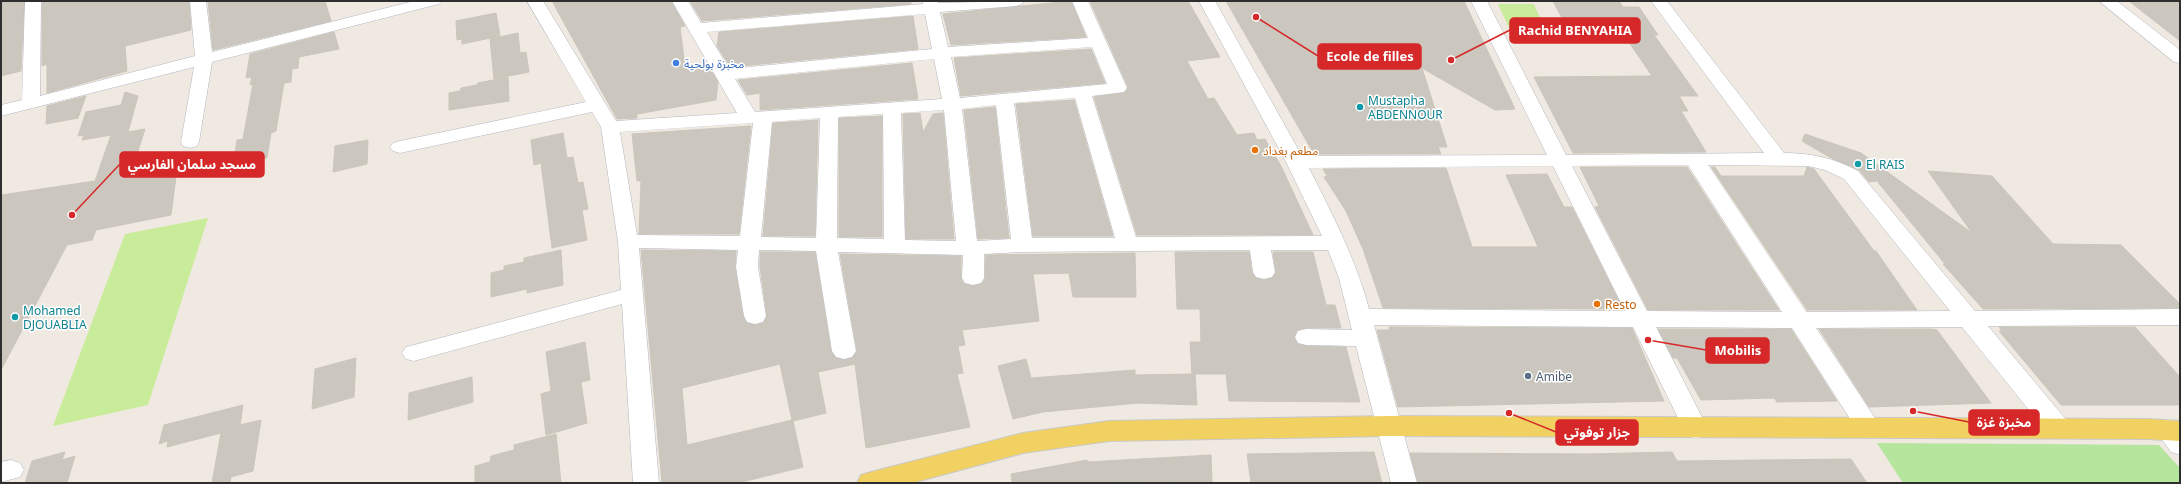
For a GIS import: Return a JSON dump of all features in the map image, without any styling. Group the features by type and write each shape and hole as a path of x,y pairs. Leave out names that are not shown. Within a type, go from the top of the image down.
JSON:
{"main road":[{"path":"870,483 1023,443 1108,431 1389,426 1696,429 2059,429 2176,435"}],"street":[{"path":"31,104 33,1"},
{"path":"190,142 204,60 198,1"},
{"path":"1,111 433,1"},
{"path":"535,1 610,126 628,242 646,483"},
{"path":"680,1 724,75 756,117 746,267 755,316"},
{"path":"696,28 931,4 1016,1"},
{"path":"610,126 952,104 1118,88 1080,1"},
{"path":"1206,1 1296,162 1336,243 1350,278 1404,483"},
{"path":"1479,1 1642,319 1696,429"},
{"path":"1660,1 1778,159"},
{"path":"2107,1 2180,58"},
{"path":"931,4 952,104 973,278"},
{"path":"724,75 942,53 1097,42"},
{"path":"1082,92 1127,244"},
{"path":"1004,99 1022,245"},
{"path":"400,146 598,105"},
{"path":"892,108 895,246"},
{"path":"829,112 826,245 844,351"},
{"path":"1694,159 1870,429"},
{"path":"1296,162 1814,159 1832,165 1851,175 2059,429"},
{"path":"628,242 970,247 1022,245 1336,243"},
{"path":"1259,244 1264,272"},
{"path":"414,353 632,294"},
{"path":"1306,337 1362,328 1642,319 1971,320 2180,318"}],"green space":[{"path":"1498,4 1534,4 1542,22 1531,23 1537,34 1512,34"},
{"path":"208,218 148,405 53,426 125,234"},
{"path":"1877,443 2159,445 2180,468 2180,483 1903,483"}],"building":[{"path":"1,1 24,1 21,71 1,76"},
{"path":"42,1 189,1 191,30 125,46 127,71 47,93 47,64 42,66"},
{"path":"208,1 325,1 331,21 213,50"},
{"path":"552,1 671,1 685,26 680,27 685,66 707,64 718,82 716,100 637,114 637,118 617,119"},
{"path":"690,1 911,1 911,4 702,21"},
{"path":"1071,1 1086,37 951,45 943,14"},
{"path":"1090,1 1188,1 1220,57 1187,61 1208,99 1214,98 1237,135 1254,133 1257,140 1265,139 1281,166 1313,235 1137,235 1094,97 1124,93 1128,87"},
{"path":"1226,1 1464,1 1515,109 1495,110 1422,68 1447,147 1438,147 1441,154 1314,154"},
{"path":"1553,1 1619,1 1623,7 1639,7 1658,35 1654,35 1698,96 1679,96 1688,111 1681,111 1706,152 1573,153 1534,77 1652,76 1624,35 1571,35"},
{"path":"2129,1 2180,1 2180,41"},
{"path":"496,13 500,36 462,44 462,39 457,40 456,21"},
{"path":"913,16 918,49 730,67 717,46 719,32"},
{"path":"334,32 339,49 299,57 298,68 292,69 291,82 284,83 276,131 271,133 267,158 233,165 237,140 243,139 253,84 250,85 252,77 246,78 250,54"},
{"path":"518,33 520,53 526,52 529,72 494,79 490,39"},
{"path":"1091,49 1105,83 961,96 954,58"},
{"path":"912,63 918,99 760,110 760,93 747,95 738,80"},
{"path":"508,77 509,101 449,110 449,93 460,91 461,88 477,85 478,83"},
{"path":"125,92 138,96 128,132 145,129 130,176 177,169 171,215 96,230 92,240 67,245 1,370 1,195 95,181 111,135 82,140 84,135 78,136 86,112 121,105"},
{"path":"86,96 78,118 46,124 47,106"},
{"path":"1074,100 1113,236 1033,236 1016,104"},
{"path":"995,107 1009,238 978,239 964,110"},
{"path":"920,113 923,132 933,114 943,113 954,239 906,239 903,114"},
{"path":"882,116 882,237 839,237 839,118"},
{"path":"818,120 815,236 763,236 773,123"},
{"path":"751,126 739,234 639,234 641,181 637,181 632,134"},
{"path":"563,133 567,158 573,157 578,183 583,182 588,209 582,210 587,240 552,248 541,163 534,165 531,140"},
{"path":"1805,134 1861,153 1972,233 1928,171 1992,176 2053,244 2121,245 2180,304 2180,308 1983,309 1943,264 1945,264 1877,181 1869,182 1859,170 1831,158 1802,141"},
{"path":"368,140 367,164 333,172 335,146"},
{"path":"1580,167 1687,167 1779,310 1648,310 1595,207 1599,206"},
{"path":"1711,167 1715,167 1721,176 1804,176 1807,167 1814,169 1874,251 1876,251 1917,310 1807,310"},
{"path":"1446,168 1472,247 1538,247 1506,175 1547,174 1564,207 1572,207 1623,309 1383,308 1363,249 1346,211 1324,177 1327,176 1323,169"},
{"path":"561,250 563,285 527,293 527,289 491,297 491,273 504,270 504,266 524,262 524,258"},
{"path":"641,250 736,251 735,267 743,316 747,323 755,325 763,323 767,316 760,267 760,252 815,252 831,351 836,358 844,360 852,358 857,351 840,254 961,256 961,279 965,284 973,286 981,284 985,279 986,255 1135,253 1136,297 1073,297 1069,273 1033,274 1039,321 962,330 965,345 958,346 963,373 957,374 970,427 866,448 855,364 818,372 826,413 793,421 803,467 738,483 662,483","holes":["780,364 792,420 687,445 682,388"]},
{"path":"1175,252 1249,252 1252,273 1256,278 1264,280 1272,278 1276,273 1273,252 1313,252 1326,305 1335,305 1341,328 1306,328 1297,330 1294,338 1298,344 1306,346 1346,347 1360,402 1229,401 1226,374 1195,374 1197,405 1138,403 1043,412 1013,419 998,366 1026,359 1031,378 1135,370 1135,375 1192,374 1190,342 1201,342 1200,309 1177,309"},
{"path":"1389,327 1632,328 1664,401 1398,407 1377,330 1390,330"},
{"path":"1999,327 2135,327 2180,377 2180,405 2061,405 1999,331 2002,331"},
{"path":"1658,329 1791,329 1837,401 1777,402 1774,398 1701,400 1677,358 1673,358"},
{"path":"1819,329 1937,330 1991,403 1869,407"},
{"path":"585,342 590,380 581,382 587,423 546,435 541,394 551,391 546,352"},
{"path":"356,358 354,397 312,409 315,369"},
{"path":"472,377 473,402 408,420 409,393"},
{"path":"243,405 240,425 261,420 253,471 231,477 230,483 212,483 221,433 167,447 168,441 159,444 164,425"},
{"path":"556,434 561,483 475,483 475,466 490,462 491,456 514,450 514,445"},
{"path":"65,452 62,460 75,456 67,483 25,483 32,461"},
{"path":"1374,452 1382,483 1251,483 1247,454"},
{"path":"1672,452 1677,461 1851,459 1867,483 1418,483 1410,453 1589,454"},
{"path":"1211,455 1212,482 1012,483 1011,474 1087,460 1088,462"}],"place":[{"name":"Ecole de filles","path":"1256,17"},
{"name":"Rachid BENYAHIA","path":"1451,60"},
{"name":"مخبزة بولحية","path":"676,63"},
{"name":"Mustapha ABDENNOUR","path":"1360,107"},
{"name":"مطعم بغداد","path":"1255,150"},
{"name":"El RAIS","path":"1858,164"},
{"name":"مسجد سلمان الفارسي","path":"72,215"},
{"name":"Resto","path":"1597,304"},
{"name":"Mohamed DJOUABLIA","path":"15,317"},
{"name":"Mobilis","path":"1648,340"},
{"name":"Amibe","path":"1528,376"},
{"name":"مخبزة غزة","path":"1913,411"},
{"name":"جزار توفوتي","path":"1509,413"}]}
